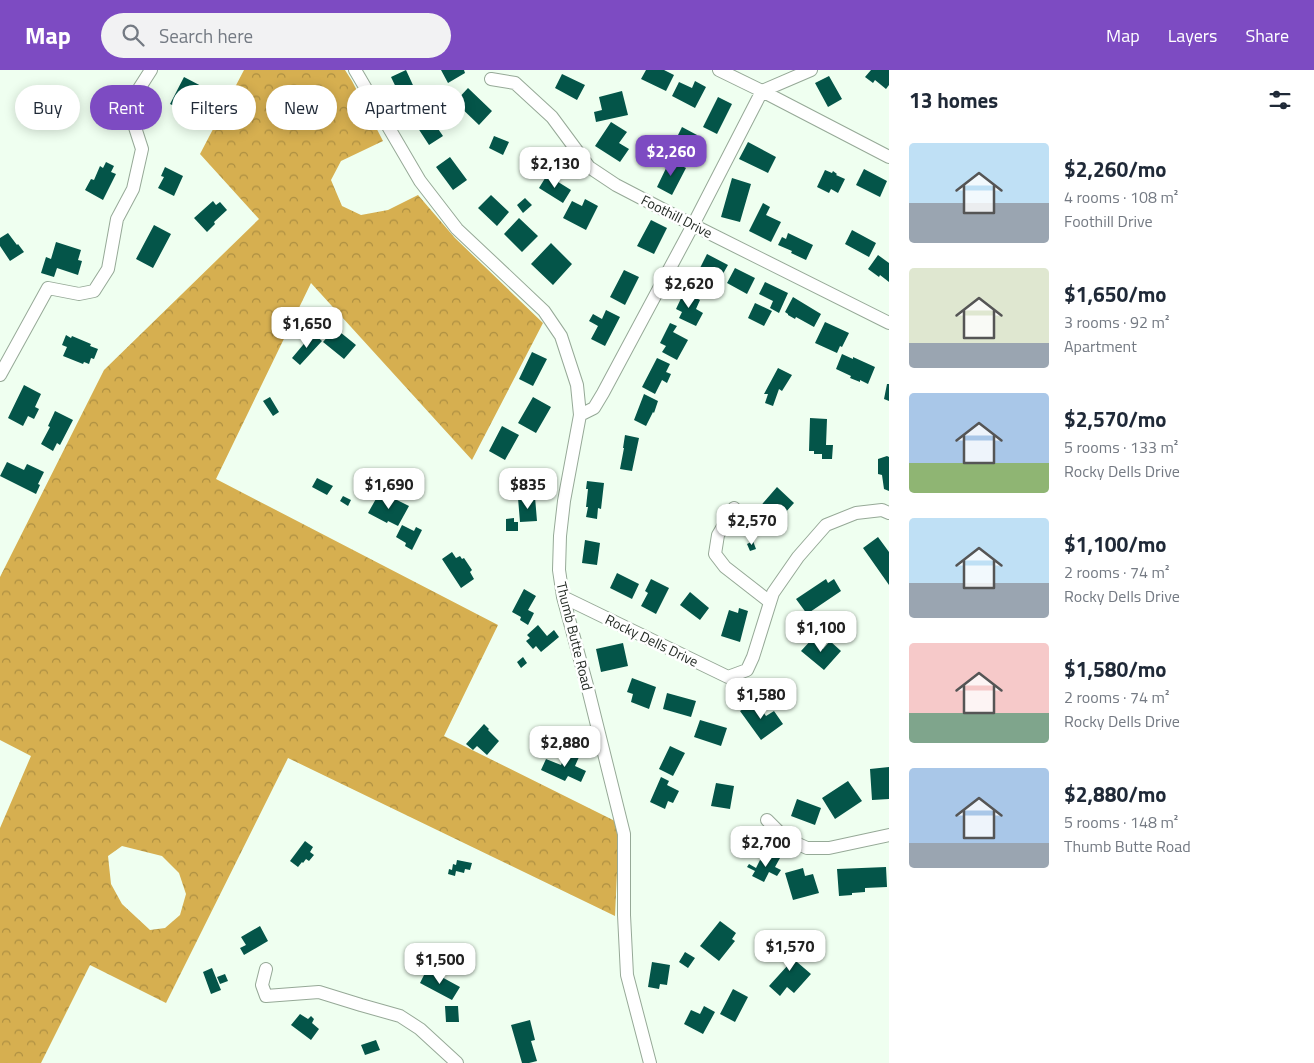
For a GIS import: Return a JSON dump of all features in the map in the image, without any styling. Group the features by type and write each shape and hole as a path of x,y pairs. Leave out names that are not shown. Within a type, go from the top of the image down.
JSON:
{"street":[{"path":"0,375 48,288 79,294 94,291 108,269 117,219 133,189 142,148 131,115 135,95 151,70"},
{"name":"Thumb Butte Road","path":"355,70 420,181 457,229 544,311 560,336 577,385 580,415 564,501 559,570 563,597 624,834 624,915 627,975 650,1063"},
{"path":"719,70 889,156"},
{"path":"580,415 594,408 693,225 762,91 811,70"},
{"name":"Foothill Drive","path":"491,79 515,83 552,117 589,166 616,185 889,323"},
{"path":"734,508 718,535 715,554 725,567 770,602"},
{"name":"Rocky Dells Drive","path":"563,597 728,677 747,670 753,658 773,593 798,557 826,525 856,513 882,510 889,513"},
{"path":"766,820 785,838 807,848 829,848 889,835"},
{"path":"266,969 262,985 266,996 319,992 400,1016 420,1029 457,1063"}],"green space":[{"path":"244,70 345,70 354,85 347,85 347,130 377,130 383,141 341,161 331,180 342,206 361,215 388,210 418,195 455,238 543,323 472,460 311,283 216,479 498,625 444,736 617,822 615,916 288,758 166,1003 90,965 41,1063 0,1063 0,828 31,756 0,740 0,577 104,370 259,219 200,154 213,130 256,130 256,85 236,85","holes":["122,846 162,856 179,873 186,894 180,915 165,928 150,930 122,904 111,884 108,856"]}],"building":[{"path":"406,70 413,85 395,85 391,77"},
{"path":"441,70 464,70 465,73 448,83"},
{"path":"646,70 664,70 674,75 666,91 641,79"},
{"path":"871,70 889,70 889,85 886,89 875,80 873,83 865,77"},
{"path":"562,74 585,85 577,100 555,88"},
{"path":"829,76 842,99 828,107 815,83"},
{"path":"184,77 199,85 180,85"},
{"path":"695,81 706,87 695,108 672,96 679,82 692,88"},
{"path":"468,88 492,111 479,125 465,112 465,91"},
{"path":"622,91 628,115 596,122 594,112 602,110 599,97"},
{"path":"718,97 732,104 717,134 703,127"},
{"path":"611,122 627,132 619,143 629,149 620,162 595,146"},
{"path":"682,127 697,135 684,161 669,153"},
{"path":"419,130 439,130 443,136 429,145"},
{"path":"494,136 509,142 503,155 489,148"},
{"path":"748,142 776,157 768,173 739,159"},
{"path":"450,157 467,180 453,190 436,167"},
{"path":"670,160 686,168 672,195 657,187"},
{"path":"106,162 114,166 111,172 116,174 103,200 85,190 91,179 94,180 100,166 103,168"},
{"path":"165,167 183,176 174,196 158,188 164,177 161,176"},
{"path":"864,169 887,181 880,197 856,185"},
{"path":"825,170 832,173 833,171 836,175 845,179 838,193 831,189 829,193 817,187"},
{"path":"547,175 571,190 563,203 539,188"},
{"path":"732,178 751,184 740,222 721,217"},
{"path":"491,195 509,212 497,226 478,208"},
{"path":"525,198 532,205 523,213 517,205"},
{"path":"585,199 598,206 586,230 563,218 572,201 582,206"},
{"path":"213,201 216,205 220,202 227,210 214,222 215,224 207,232 194,218"},
{"path":"763,203 770,207 766,215 781,222 771,242 749,231"},
{"path":"519,218 538,236 522,252 504,234"},
{"path":"651,220 667,228 654,254 637,246"},
{"path":"154,225 171,234 153,268 136,259"},
{"path":"852,230 876,243 869,257 845,244"},
{"path":"8,233 24,252 10,261 0,246 0,238"},
{"path":"788,233 813,245 806,260 778,245 782,237 786,239"},
{"path":"56,242 81,250 78,260 82,261 78,275 57,268 54,277 41,273 46,257 51,259"},
{"path":"551,243 572,264 553,285 531,264"},
{"path":"707,254 728,265 720,279 708,273 703,282 688,274 692,267 699,270"},
{"path":"878,255 889,263 889,282 868,269"},
{"path":"735,268 755,278 747,294 727,283"},
{"path":"624,270 639,277 625,305 610,297"},
{"path":"765,282 788,293 779,313 770,308 773,301 759,294"},
{"path":"684,292 700,300 696,309 703,313 696,326 679,318 682,312 676,309"},
{"path":"793,297 821,314 814,327 796,317 795,319 785,312"},
{"path":"755,303 772,311 764,326 748,318"},
{"path":"606,310 620,317 605,346 591,339 598,326 589,321 593,314 602,319"},
{"path":"825,322 849,333 837,353 815,343"},
{"path":"670,323 677,326 673,332 688,340 677,360 662,352 666,346 660,343"},
{"path":"335,328 356,345 344,359 323,342"},
{"path":"313,333 322,341 300,365 292,358"},
{"path":"66,335 91,344 90,346 98,349 94,359 91,358 89,364 84,362 83,364 63,356 67,347 62,345"},
{"path":"532,352 547,359 533,386 519,379"},
{"path":"842,354 875,367 868,384 850,378 851,376 836,369"},
{"path":"657,358 670,364 666,372 671,374 667,383 662,380 655,394 642,387"},
{"path":"778,368 792,375 782,391 779,389 773,406 765,403 768,394 764,394"},
{"path":"887,384 889,384 889,401 884,399"},
{"path":"24,385 41,394 35,407 39,409 34,419 28,416 23,426 8,418"},
{"path":"644,394 658,401 654,413 646,426 634,420"},
{"path":"270,397 279,412 273,416 263,401"},
{"path":"533,397 551,407 536,433 518,423"},
{"path":"55,411 73,420 60,445 57,443 53,451 41,444 50,427 48,426"},
{"path":"810,418 827,419 826,445 833,445 832,459 822,459 822,454 814,454 814,451 809,451"},
{"path":"502,426 519,435 505,460 489,451"},
{"path":"625,435 639,438 632,471 620,469"},
{"path":"889,457 889,491 884,489 882,475 878,474 878,459"},
{"path":"7,462 24,470 27,464 44,472 38,484 40,485 36,494 0,476"},
{"path":"317,478 333,486 327,495 312,487"},
{"path":"587,481 604,483 601,509 598,508 597,519 586,517 588,507 586,507"},
{"path":"777,487 794,503 784,514 779,510 770,520 758,509"},
{"path":"343,496 351,500 348,506 340,501"},
{"path":"389,496 409,506 398,526 388,521 387,523 368,513 377,497 386,502"},
{"path":"535,497 537,521 520,522 518,498"},
{"path":"514,518 514,522 518,522 518,531 506,531 506,519"},
{"path":"402,525 414,531 416,527 422,530 412,550 405,546 406,543 396,537"},
{"path":"878,537 889,552 889,585 863,548"},
{"path":"585,540 600,543 597,565 582,563"},
{"path":"753,541 756,549 750,551 747,544"},
{"path":"452,552 456,558 460,556 462,559 464,558 472,570 470,572 474,579 461,588 442,559"},
{"path":"617,573 639,584 632,599 610,588"},
{"path":"651,579 669,588 656,614 641,606 648,593 645,591"},
{"path":"826,579 828,583 834,579 841,591 807,614 796,599"},
{"path":"524,589 536,596 528,610 534,613 528,625 520,620 521,617 512,612"},
{"path":"690,592 709,608 700,620 680,605"},
{"path":"739,608 748,611 740,642 721,636 729,610 738,613"},
{"path":"538,625 547,636 554,630 559,637 541,652 536,646 533,649 526,641 530,638 527,635"},
{"path":"812,639 823,649 830,641 841,651 824,670 801,651"},
{"path":"623,643 628,666 601,672 596,649"},
{"path":"523,657 527,663 521,668 517,662"},
{"path":"632,678 656,687 649,709 631,702 633,694 627,692"},
{"path":"667,693 696,701 691,717 663,709"},
{"path":"755,701 766,716 774,711 783,724 761,740 740,711"},
{"path":"700,720 727,728 721,746 694,737"},
{"path":"484,724 499,741 487,755 477,746 473,750 466,744"},
{"path":"670,746 685,753 673,776 659,769"},
{"path":"567,751 579,757 575,766 586,771 581,782 568,776 565,781 541,770 546,759 561,765"},
{"path":"889,767 889,799 872,800 870,769"},
{"path":"661,777 669,781 667,785 679,791 673,803 668,801 665,809 650,802"},
{"path":"848,781 862,801 835,819 822,798"},
{"path":"716,783 734,786 730,809 711,806"},
{"path":"797,799 821,808 815,825 791,816"},
{"path":"305,841 313,847 310,852 314,855 309,861 306,859 298,867 290,861"},
{"path":"769,852 780,858 775,867 781,870 777,876 769,872 764,882 752,876 755,871 747,867 749,864 756,868 760,860 764,862"},
{"path":"457,860 472,863 470,870 465,869 464,873 456,871 455,876 448,874 449,869 452,870 453,864 456,865"},
{"path":"886,867 887,887 865,888 865,892 839,896 837,869"},
{"path":"803,868 805,876 813,874 819,893 793,900 785,873"},
{"path":"720,921 736,933 732,939 735,941 719,961 700,946"},
{"path":"260,926 268,941 244,955 240,948 246,945 241,937"},
{"path":"784,943 801,958 797,962 811,974 794,993 787,987 780,996 769,986 788,965 775,954"},
{"path":"685,952 695,958 688,968 679,962"},
{"path":"652,962 670,965 667,985 660,984 659,989 648,987"},
{"path":"212,968 221,990 211,994 203,972"},
{"path":"427,969 460,987 452,1000 420,983"},
{"path":"225,974 228,981 220,984 217,977"},
{"path":"733,989 748,997 735,1022 720,1014"},
{"path":"445,1006 458,1006 459,1022 446,1022"},
{"path":"704,1006 715,1012 703,1034 684,1024 691,1010 700,1014"},
{"path":"300,1014 308,1019 311,1016 314,1019 312,1023 319,1029 311,1040 291,1025"},
{"path":"530,1020 535,1040 531,1041 537,1061 522,1063 511,1025"},
{"path":"376,1040 380,1050 365,1055 361,1045"}]}
